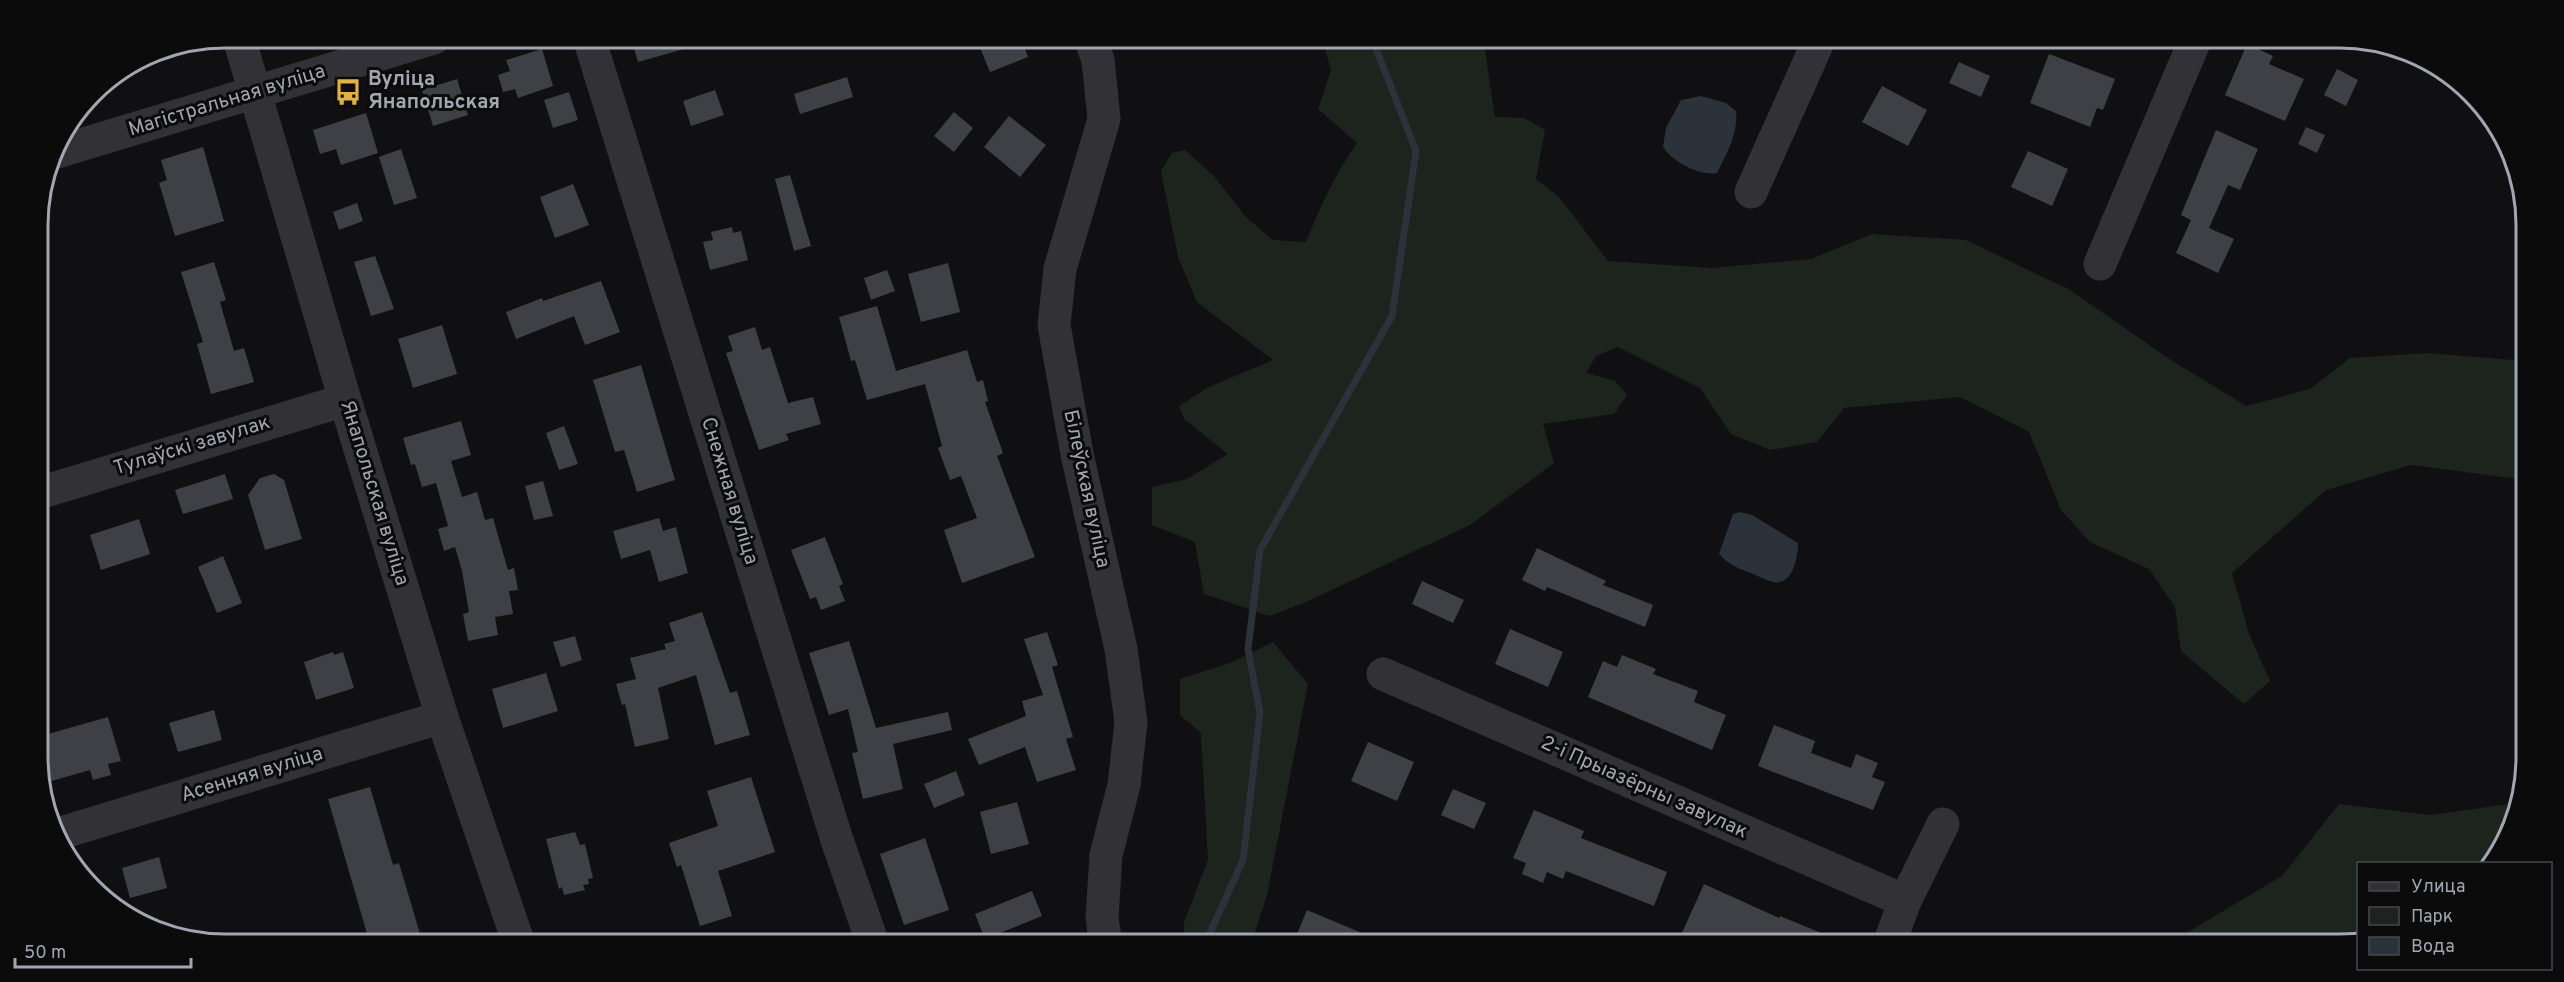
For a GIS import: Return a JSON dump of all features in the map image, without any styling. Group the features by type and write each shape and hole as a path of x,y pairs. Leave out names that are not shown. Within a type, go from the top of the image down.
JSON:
{"street":[{"name":"Янапольская вуліца","path":"242,48 345,400 442,717 516,934"},
{"name":"Магістральная вуліца","path":"65,150 401,48"},
{"name":"Снежная вуліца","path":"592,48 836,837 870,934"},
{"name":"Білеўская вуліца","path":"1094,48 1098,60 1104,119 1060,269 1054,325 1077,454 1121,649 1131,722 1124,785 1106,855 1102,918 1104,934"},
{"path":"1751,192 1816,48"},
{"path":"2100,264 2192,48"},
{"name":"Тулаўскі завулак","path":"48,490 345,400"},
{"name":"2-і Прыазёрны завулак","path":"1383,674 1905,901"},
{"name":"Асенняя вуліца","path":"65,832 442,717"},
{"path":"1893,934 1905,901 1943,824"}],"green space":[{"path":"1325,48 1485,48 1495,117 1524,118 1545,130 1536,179 1559,197 1608,261 1712,268 1811,259 1872,234 1966,240 2070,290 2171,360 2246,406 2310,389 2350,358 2428,353 2516,360 2516,479 2411,465 2326,490 2232,573 2249,634 2270,681 2244,704 2181,651 2175,607 2149,569 2090,542 2061,510 2029,432 1960,397 1844,408 1817,442 1770,450 1731,434 1700,388 1618,347 1596,356 1586,373 1615,381 1627,395 1614,414 1543,424 1554,463 1470,525 1304,603 1269,616 1204,594 1195,542 1152,525 1152,487 1187,479 1228,454 1184,419 1179,406 1209,387 1273,360 1197,302 1178,257 1161,171 1172,153 1185,150 1214,176 1245,216 1273,240 1306,242 1328,191 1357,143 1318,109 1331,71"},
{"path":"1273,642 1308,684 1267,895 1254,934 1184,934 1184,922 1208,860 1201,733 1180,715 1180,679 1230,663"},
{"path":"2339,804 2431,815 2509,804 2498,835 2481,862 2357,862 2357,933 2185,934 2282,876"}],"water":[{"path":"1701,96 1726,103 1736,111 1734,135 1717,173 1702,172 1687,167 1667,153 1663,147 1666,128 1681,100"},
{"path":"1740,512 1752,515 1798,543 1793,569 1785,580 1773,582 1734,566 1719,554 1733,514"}],"building":[{"path":"634,48 687,48 638,62"},
{"path":"980,48 1025,48 1028,57 990,72"},
{"path":"2245,48 2256,48 2273,56 2269,64 2304,79 2285,121 2225,95"},
{"path":"542,49 553,86 518,98 515,89 503,92 498,75 510,71 506,60"},
{"path":"2049,54 2115,79 2103,110 2097,108 2090,127 2030,103"},
{"path":"1959,62 1990,76 1981,97 1949,83"},
{"path":"2337,69 2358,80 2346,106 2324,95"},
{"path":"847,77 853,97 800,114 794,94"},
{"path":"457,79 468,115 433,126 422,90"},
{"path":"1882,86 1927,110 1908,146 1862,122"},
{"path":"715,90 724,115 691,126 683,101"},
{"path":"569,92 578,120 553,128 544,100"},
{"path":"954,112 973,128 954,152 934,136"},
{"path":"366,113 378,153 341,165 336,149 320,154 313,130"},
{"path":"1009,116 1046,145 1020,177 984,147"},
{"path":"2306,127 2325,135 2317,153 2298,144"},
{"path":"2216,130 2258,149 2240,190 2228,185 2209,228 2234,239 2218,273 2176,253 2191,220 2181,215"},
{"path":"203,147 224,221 175,236 159,183 167,180 161,160"},
{"path":"401,149 417,198 394,205 379,157"},
{"path":"2028,151 2068,169 2052,206 2011,187"},
{"path":"790,175 811,246 794,251 775,179"},
{"path":"573,184 589,225 555,238 540,197"},
{"path":"357,203 363,221 339,230 333,212"},
{"path":"732,227 733,233 741,231 748,260 710,270 703,242 713,240 711,232"},
{"path":"375,256 394,309 371,316 354,262"},
{"path":"214,262 226,300 220,302 234,351 244,348 254,382 211,394 197,344 203,342 181,272"},
{"path":"948,263 960,312 921,322 908,274"},
{"path":"887,270 895,291 871,300 864,278"},
{"path":"601,281 620,332 585,345 574,316 516,339 506,312 542,298 543,301"},
{"path":"877,306 896,371 967,350 977,382 983,380 988,401 985,402 1003,453 997,456 1035,557 962,583 944,530 977,518 961,476 950,480 938,448 942,446 925,384 867,400 855,360 851,361 839,317"},
{"path":"442,325 457,374 413,388 398,339"},
{"path":"755,327 762,350 770,347 788,403 813,397 821,424 786,434 789,440 759,450 726,353 733,351 728,336"},
{"path":"641,365 675,480 637,492 624,450 615,452 593,380"},
{"path":"461,421 471,455 451,461 462,497 477,492 485,520 493,518 508,570 514,568 518,590 509,591 513,614 495,617 498,635 468,641 463,614 469,612 462,571 455,547 444,551 438,529 448,526 436,483 422,487 415,464 411,465 403,438"},
{"path":"564,426 578,464 559,470 546,433"},
{"path":"225,474 233,499 183,514 175,490"},
{"path":"274,474 284,480 302,539 265,550 248,495 260,478"},
{"path":"543,481 553,516 534,520 525,486"},
{"path":"659,518 663,531 676,527 688,573 659,582 650,550 621,559 613,531"},
{"path":"139,519 150,554 101,570 90,535"},
{"path":"825,537 843,584 839,586 845,601 821,610 816,597 810,599 791,550"},
{"path":"1537,548 1606,581 1603,585 1653,605 1645,627 1547,587 1545,591 1522,580"},
{"path":"223,556 242,603 217,613 198,567"},
{"path":"1422,581 1464,600 1453,623 1412,604"},
{"path":"702,612 730,693 737,691 750,735 715,745 696,675 658,688 669,739 635,747 625,704 622,705 616,684 636,679 630,658 666,649 664,644 675,641 669,623"},
{"path":"1510,629 1563,652 1548,687 1495,664"},
{"path":"1047,632 1058,665 1052,667 1073,737 1066,739 1076,770 1037,782 1025,747 979,765 968,739 1026,716 1022,701 1043,695 1024,639"},
{"path":"575,636 582,660 561,667 553,642"},
{"path":"849,641 876,728 948,712 952,730 893,744 903,789 863,799 852,753 858,752 848,709 829,715 809,653"},
{"path":"333,652 334,655 343,652 354,688 316,700 304,662"},
{"path":"1622,655 1656,669 1653,674 1698,691 1694,702 1726,715 1712,750 1588,697 1603,661 1617,667"},
{"path":"546,673 558,711 503,728 492,689"},
{"path":"214,710 222,740 178,752 169,723"},
{"path":"108,717 121,761 108,764 111,775 93,780 90,770 50,781 48,734"},
{"path":"1774,725 1815,741 1811,753 1851,768 1856,754 1878,763 1872,777 1885,782 1873,810 1758,766"},
{"path":"1368,742 1414,762 1397,801 1351,781"},
{"path":"956,771 965,795 934,808 924,784"},
{"path":"751,777 775,852 718,871 732,916 700,926 681,865 677,867 669,843 718,826 707,791"},
{"path":"370,787 393,865 399,863 420,934 367,934 328,799"},
{"path":"1453,789 1486,803 1474,829 1441,815"},
{"path":"1017,802 1029,844 991,854 980,812"},
{"path":"1534,810 1584,831 1581,838 1667,872 1654,906 1566,871 1563,879 1547,872 1543,883 1522,874 1526,863 1513,858"},
{"path":"575,832 580,845 585,844 593,878 588,879 589,884 583,885 585,890 564,895 562,887 559,889 546,839"},
{"path":"925,838 949,910 904,925 880,854"},
{"path":"159,857 167,888 130,898 122,868"},
{"path":"1704,884 1779,918 1780,916 1824,934 1681,934"},
{"path":"1032,891 1042,916 997,934 983,934 975,914"},
{"path":"1307,910 1364,934 1297,934"}],"waterway":[{"path":"1210,934 1243,860 1260,713 1248,649 1260,550 1392,316 1416,151 1376,48"}],"place":[{"name":"Вуліца Янапольская","path":"348,92"}]}
